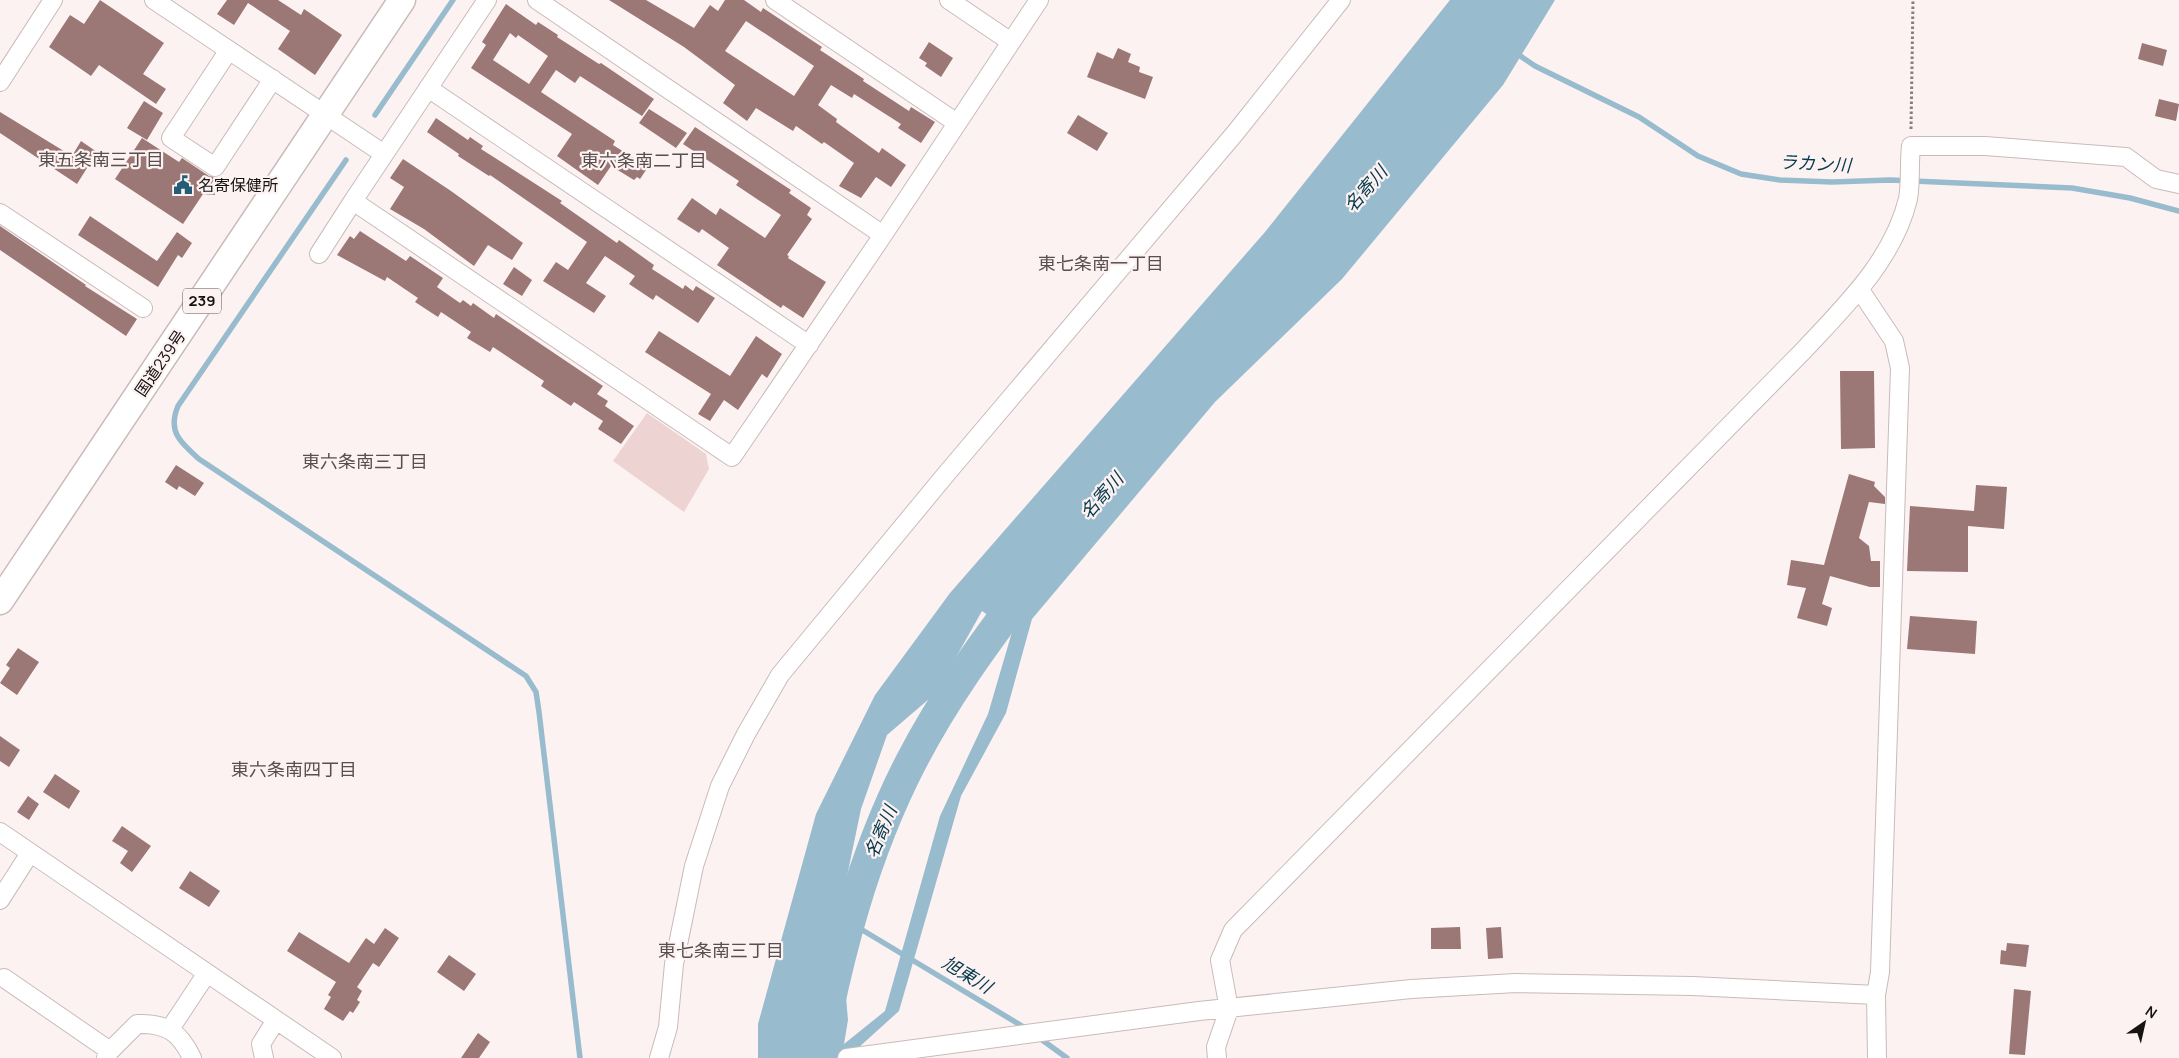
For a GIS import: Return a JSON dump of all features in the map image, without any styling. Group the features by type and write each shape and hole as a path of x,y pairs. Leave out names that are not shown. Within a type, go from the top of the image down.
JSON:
{"highway":[{"name":"国道239号","path":"0,601 327,115 402,0"}],"street":[{"path":"0,82 53,0"},
{"path":"154,0 384,154"},
{"path":"319,254 487,0"},
{"path":"537,0 883,235"},
{"path":"775,0 957,123"},
{"path":"949,0 1011,42"},
{"path":"353,201 732,457 883,235 1039,0"},
{"path":"659,1058 668,1028 674,964 694,866 720,786 746,734 780,675 947,473 1236,132 1342,0"},
{"path":"229,50 171,138 215,167 273,79"},
{"path":"428,88 809,345"},
{"path":"1217,1058 1216,1047 1229,1009 1220,960 1233,930 1860,290 1900,228 1908,197 1911,146 1985,146 2126,157 2156,179 2179,184"},
{"path":"0,213 143,308"},
{"path":"1860,290 1894,341 1900,368 1880,972 1876,995 1877,1058"},
{"path":"0,832 332,1058"},
{"path":"0,900 30,853"},
{"path":"170,1029 207,973"},
{"path":"4,978 108,1055 137,1024 155,1023 170,1029 186,1044 192,1058"},
{"path":"847,1058 1200,1011 1411,988 1516,983 1692,986 1876,995"},
{"path":"259,1054 276,1020"}],"path":[{"path":"1911,146 1913,0"}],"shaded area":[{"path":"647,413 706,454 709,469 684,512 613,461"}],"water":[{"path":"1450,0 1555,0 1503,85 1342,279 1215,402 1032,619 1006,713 961,796 899,1011 847,1058 758,1058 758,1024 816,814 875,695 950,593 1265,232","holes":["982,611 1012,632 988,714 940,816 885,1011 844,1044 848,1020 839,915 861,809 887,735 936,693"]}],"building":[{"path":"100,0 164,43 143,74 166,89 156,104 99,65 91,76 49,47 70,15 84,24"},
{"path":"227,0 278,0 301,15 304,9 342,35 315,75 278,49 290,31 248,3 234,25 217,14"},
{"path":"609,0 646,0 694,28 710,5 718,11 725,0 744,0 761,12 763,8 822,47 820,50 909,111 911,107 935,122 921,143 898,128 901,124 854,94 852,98 831,85 818,105 837,119 836,122 879,153 882,148 906,165 891,187 876,177 861,198 839,186 854,163 824,142 822,144 796,126 793,131 756,108 747,121 723,103 735,85 684,47","holes":["746,21 814,66 794,96 725,51"]},
{"path":"506,4 536,25 538,22 558,35 557,37 599,64 601,63 654,99 642,116 580,76 575,83 556,70 541,92 615,141 613,145 648,167 640,179 637,177 634,180 611,166 598,185 557,156 572,134 471,68 486,45 482,42","holes":["510,33 516,38 518,35 548,56 529,84 493,60"]},
{"path":"929,42 953,58 941,77 925,66 927,63 919,58"},
{"path":"2142,43 2167,50 2163,66 2138,59"},
{"path":"1118,48 1131,54 1128,62 1140,67 1139,72 1153,77 1145,99 1087,77 1097,52 1113,59"},
{"path":"2159,99 2179,104 2176,121 2155,116"},
{"path":"144,101 163,113 147,140 127,128"},
{"path":"649,109 687,133 676,148 639,123"},
{"path":"0,112 72,156 81,141 97,152 77,184 0,133"},
{"path":"1078,115 1108,133 1097,151 1067,133"},
{"path":"436,118 468,140 470,137 483,146 481,149 562,201 560,203 617,243 619,240 654,265 652,269 683,289 685,285 693,291 696,286 715,298 698,323 656,295 653,300 629,284 635,276 605,256 586,283 606,296 594,313 543,281 556,262 568,270 587,242 490,175 458,156 459,154 427,132"},
{"path":"695,127 791,190 789,193 811,208 807,215 812,219 787,255 789,256 788,258 826,282 803,318 783,305 781,308 717,265 729,248 702,229 699,233 677,219 692,198 716,215 720,208 765,238 781,215 736,185 739,181 683,144"},
{"path":"142,138 179,162 182,158 209,176 215,177 212,183 215,195 203,194 183,224 115,179"},
{"path":"403,159 523,243 512,260 488,245 474,266 424,229 390,209 404,187 390,178"},
{"path":"90,216 157,261 177,232 192,243 182,258 178,255 158,287 78,235"},
{"path":"0,226 85,286 137,319 126,336 0,250"},
{"path":"360,231 406,261 410,256 443,278 437,287 460,303 463,300 471,306 473,303 494,318 496,314 603,386 597,394 608,401 605,406 634,426 621,444 598,429 603,421 574,402 571,406 541,386 544,381 493,347 490,352 467,338 471,332 441,312 438,317 415,302 418,298 387,277 385,281 337,255 350,236 354,239"},
{"path":"514,267 532,280 522,296 503,284"},
{"path":"659,331 730,376 756,336 782,354 767,378 762,374 738,410 724,400 710,421 698,414 711,394 645,352"},
{"path":"1840,371 1874,371 1875,448 1841,449"},
{"path":"176,465 204,483 195,496 179,486 177,490 165,482"},
{"path":"1849,474 1875,482 1874,486 1885,497 1885,504 1869,502 1859,538 1869,546 1871,561 1880,561 1880,587 1870,587 1830,576 1822,604 1832,608 1827,626 1797,618 1806,588 1787,585 1791,560 1824,565"},
{"path":"1976,485 2007,487 2004,529 1968,526 1968,572 1907,571 1910,506 1974,511"},
{"path":"1910,616 1977,621 1975,654 1907,649"},
{"path":"18,648 39,662 17,695 0,683 10,668 6,665"},
{"path":"0,736 20,750 9,767 0,761"},
{"path":"55,774 80,791 69,809 43,792"},
{"path":"28,796 39,804 29,820 17,812"},
{"path":"122,826 151,846 132,872 120,863 128,851 112,841"},
{"path":"190,871 220,891 209,907 179,888"},
{"path":"1460,927 1461,949 1431,949 1431,928"},
{"path":"1501,927 1503,958 1488,959 1486,928"},
{"path":"385,928 399,938 379,967 373,963 357,987 362,991 357,1000 360,1002 353,1013 350,1011 343,1021 324,1009 331,997 328,995 336,982 287,951 299,932 349,963 366,938 374,944"},
{"path":"2007,943 2029,945 2026,967 2000,964 2001,950 2006,951"},
{"path":"449,955 476,974 464,991 437,972"},
{"path":"2014,989 2031,991 2025,1055 2009,1054"},
{"path":"478,1033 490,1042 479,1058 461,1058"}],"waterway":[{"path":"375,115 453,0"},
{"name":"ラカン川","path":"1516,53 1535,66 1639,117 1698,156 1741,174 1780,180 1832,182 1890,180 2072,188 2130,198 2179,211"},
{"path":"346,160 178,406 175,415 175,430 182,442 199,459 526,676 536,692 539,712 580,1058"},
{"name":"名寄川","path":"818,1058 843,944 865,870 894,797 923,739 950,694 1026,588"},
{"name":"旭東川","path":"849,922 1027,1029"},
{"name":"旭東川","path":"1038,1037 1067,1058"}],"place":[{"name":"名寄保健所","path":"183,185"}],"district":[{"name":"東五条南三丁目","path":"101,160"},
{"name":"東六条南二丁目","path":"644,161"},
{"name":"東七条南一丁目","path":"1101,264"},
{"name":"東六条南三丁目","path":"365,462"},
{"name":"東六条南四丁目","path":"294,770"},
{"name":"東七条南三丁目","path":"721,951"}]}
